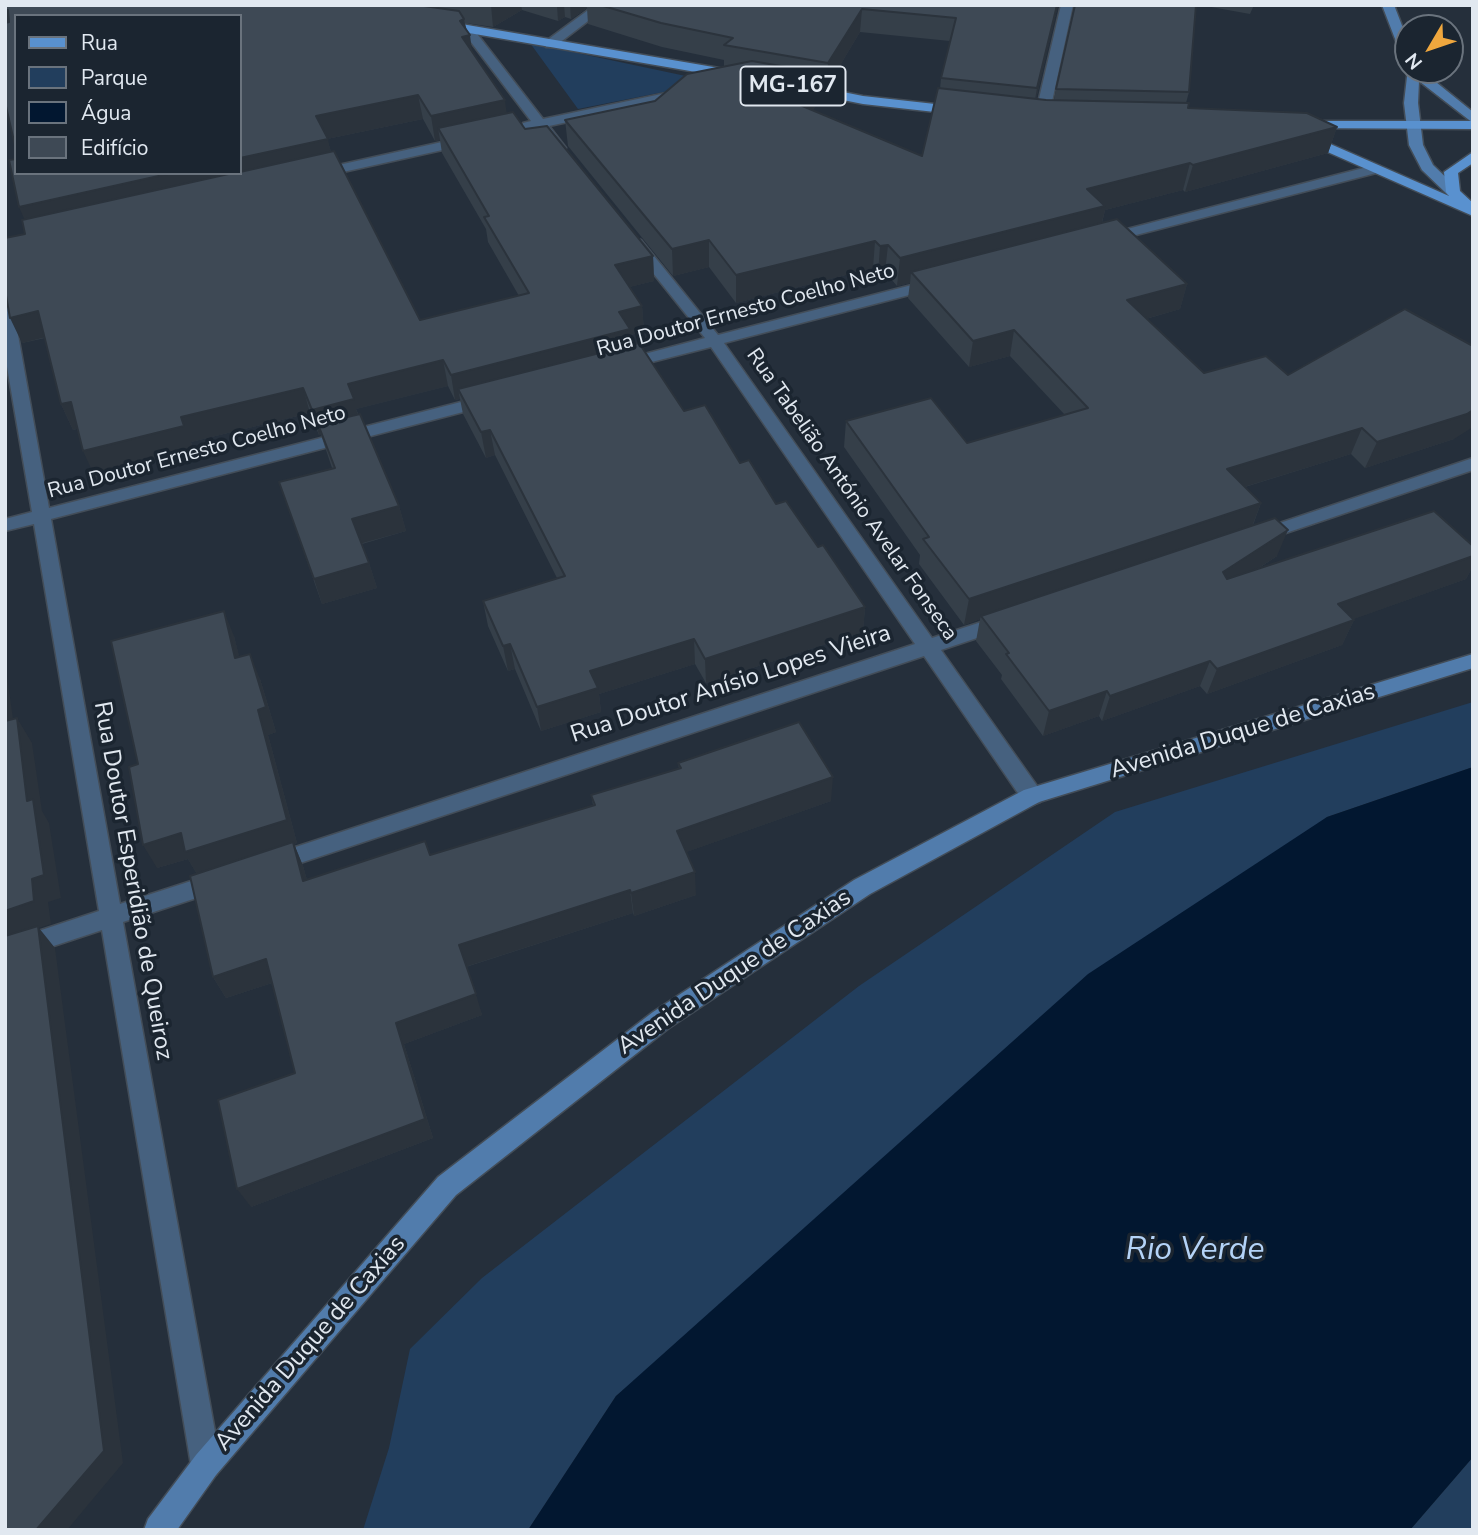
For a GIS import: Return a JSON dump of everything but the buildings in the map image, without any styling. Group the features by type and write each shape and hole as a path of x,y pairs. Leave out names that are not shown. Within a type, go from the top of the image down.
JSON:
{"main road":[{"name":"MG-167","path":"428,23 742,79"},
{"name":"MG-167","path":"782,84 863,100 972,112"},
{"path":"1412,84 1413,126 1419,154 1427,167 1473,212"},
{"path":"1430,84 1473,120"},
{"path":"1473,125 1292,128 1375,169 1473,212"},
{"path":"1453,192 1451,172 1473,156"},
{"name":"Avenida Duque de Caxias","path":"159,1530 206,1465 447,1186 661,1020 862,887 1032,796 1473,662"}],"street":[{"path":"550,44 603,5"},
{"path":"1041,120 1067,5"},
{"path":"467,29 566,156"},
{"path":"513,130 708,89 742,79"},
{"path":"299,178 486,136"},
{"path":"1092,243 1375,169"},
{"name":"Rua Tabelião António Avelar Fonseca","path":"627,232 715,341 1032,796"},
{"name":"Rua Doutor Ernesto Coelho Neto","path":"607,369 957,278"},
{"name":"Rua Doutor Esperidião de Queiroz","path":"5,307 206,1465"},
{"name":"Rua Doutor Ernesto Coelho Neto","path":"5,525 500,397"},
{"path":"1240,542 1473,464"},
{"name":"Rua Doutor Anísio Lopes Vieira","path":"5,952 1019,617"}],"green space":[{"path":"530,43 714,82 578,109"},
{"path":"1473,702 1473,767 1327,817 616,1396 528,1530 363,1530 389,1448 410,1349 482,1278 859,986 1115,812"},
{"path":"1473,1457 1473,1530 1410,1530"}],"water":[{"name":"Rio Verde","path":"1473,767 1473,1457 1410,1530 528,1530 616,1396 1088,974 1327,817"}]}
